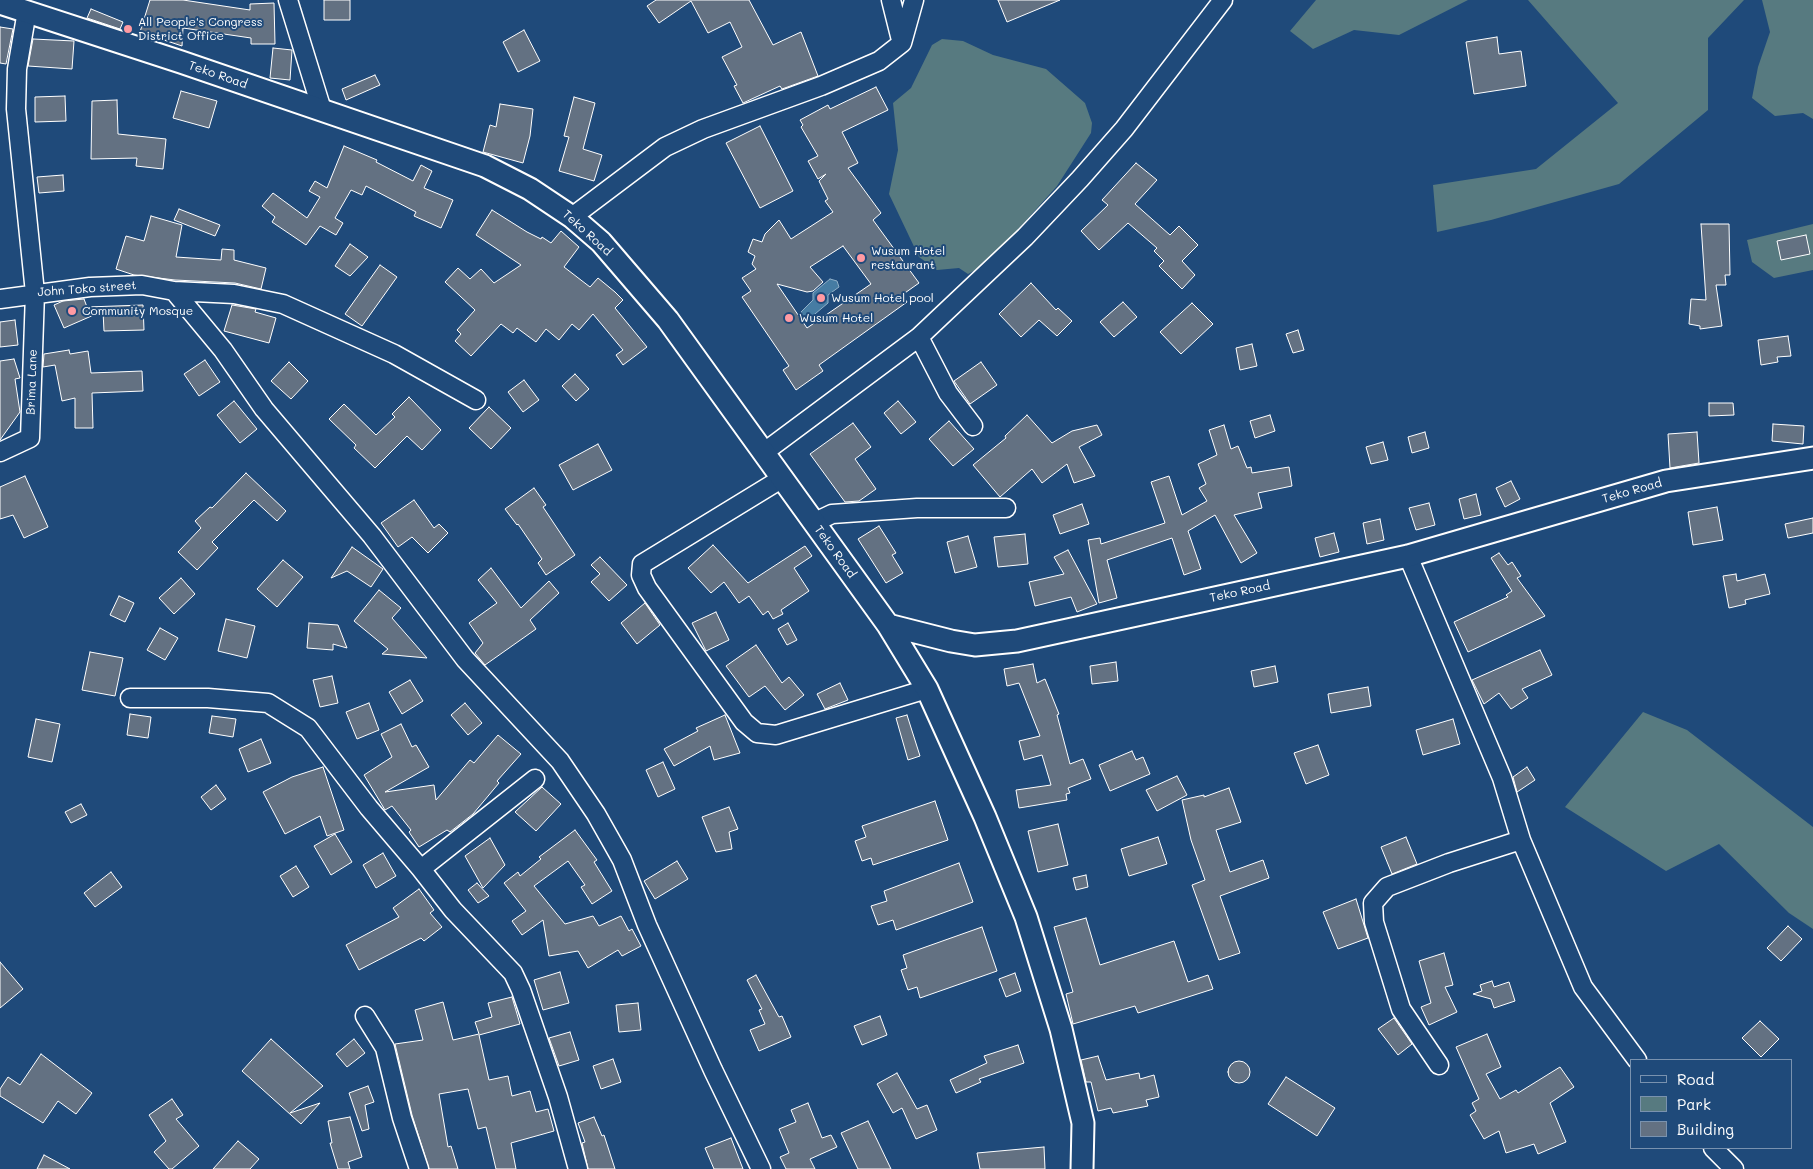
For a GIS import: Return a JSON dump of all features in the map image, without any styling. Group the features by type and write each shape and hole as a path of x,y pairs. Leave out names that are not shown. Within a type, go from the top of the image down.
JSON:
{"street":[{"path":"288,0 322,110"},
{"path":"891,0 902,43"},
{"path":"572,217 665,147 755,108 854,73 879,61 902,43 914,0"},
{"path":"763,453 919,337 1025,237 1080,180 1124,129 1223,0"},
{"name":"Teko Road","path":"0,3 485,166 530,189 572,217 601,242 668,320 888,625 975,645 1017,641 1408,556 1666,481 1813,458"},
{"path":"27,11 17,69 16,109 35,292"},
{"name":"John Toko street","path":"0,299 35,292 142,285 174,291 234,294 283,304 394,354 476,400"},
{"path":"174,291 223,350 264,410 372,536 465,659 560,762 596,814 622,860 647,925 713,1070 761,1169"},
{"name":"Brima Lane","path":"0,452 30,438 35,292"},
{"path":"919,337 948,393 973,426"},
{"path":"781,479 642,564 640,575 647,588 744,722 757,732 776,735 927,689"},
{"path":"813,523 832,514 917,508 1006,508"},
{"path":"1408,556 1502,778 1521,840 1583,987 1636,1059"},
{"path":"888,625 927,689 985,817 1029,926 1061,1028 1083,1123 1082,1169"},
{"path":"130,698 208,698 268,703 308,728 369,808 422,869 453,910 513,973 521,990 558,1097 578,1169"},
{"path":"422,869 535,779"},
{"path":"1439,1065 1401,1009 1374,922 1374,903 1387,887 1449,863 1521,840"},
{"path":"365,1016 385,1048 402,1118 419,1169"},
{"path":"1714,1149 1734,1169"}],"green space":[{"path":"1316,0 1468,0 1399,35 1354,30 1313,49 1290,31"},
{"path":"1528,0 1744,0 1708,38 1708,110 1619,184 1491,220 1437,232 1433,185 1536,169 1618,103"},
{"path":"1762,0 1813,0 1813,119 1803,113 1775,116 1752,98 1758,67 1770,32"},
{"path":"942,39 963,41 993,55 1046,69 1085,103 1092,123 1091,133 1057,186 987,264 968,274 959,268 937,270 919,257 889,194 898,150 893,103 911,88 932,45"},
{"path":"1813,224 1813,270 1774,278 1752,262 1747,240"},
{"path":"1643,712 1687,730 1813,827 1813,929 1789,913 1719,844 1666,871 1565,807"}],"water":[{"name":"Wusum Hotel pool","path":"830,279 837,281 839,287 828,295 828,303 809,319 804,319 801,312 813,300 813,293"}],"building":[{"path":"150,0 183,0 250,10 250,4 274,3 275,44 251,44 251,38 183,28 182,46 140,32"},
{"path":"324,0 350,0 350,20 324,20"},
{"path":"656,0 749,0 773,45 801,32 818,76 782,89 780,86 743,103 734,86 737,85 722,57 742,47 730,22 708,33 691,1 659,23 647,6"},
{"path":"998,0 1060,0 1007,22"},
{"path":"91,9 123,22 120,29 87,18"},
{"path":"0,27 13,29 6,64 0,63"},
{"path":"524,30 540,61 518,72 503,42"},
{"path":"1497,37 1499,54 1521,51 1526,86 1474,94 1466,42"},
{"path":"33,39 74,41 72,69 28,66"},
{"path":"273,48 292,50 290,80 270,78"},
{"path":"375,75 380,85 346,100 342,89"},
{"path":"876,87 888,110 842,132 858,163 848,168 881,213 873,220 919,283 902,295 907,302 819,365 823,371 796,390 783,370 789,366 742,297 751,291 742,278 756,269 752,264 755,256 748,252 753,239 762,242 765,234 779,220 791,239 833,212 825,201 828,199 819,181 826,174 818,179 808,161 818,156 801,127 803,125 800,120 828,105 830,109","holes":["843,246 871,284 807,328 777,284 807,292 813,291 823,282 810,267"]},
{"path":"181,91 217,101 209,128 173,118"},
{"path":"65,96 66,121 35,122 35,97"},
{"path":"574,97 595,103 583,149 602,155 594,181 559,171 569,137 564,136"},
{"path":"117,100 118,134 166,139 163,169 136,166 137,158 91,159 92,101"},
{"path":"500,104 533,109 530,136 523,163 483,152 490,125 496,127"},
{"path":"760,126 793,191 760,208 726,143"},
{"path":"344,146 377,160 376,162 413,181 421,165 432,171 424,188 453,200 441,228 414,216 416,212 366,186 362,195 351,190 335,218 343,223 336,235 320,226 306,245 272,222 275,217 262,206 273,193 307,218 320,197 309,191 315,181 327,188"},
{"path":"1136,163 1157,180 1135,204 1170,235 1179,226 1198,245 1182,261 1195,275 1182,289 1159,266 1164,261 1154,251 1157,248 1128,223 1099,250 1081,231 1108,205 1102,200"},
{"path":"63,175 64,191 39,193 37,177"},
{"path":"179,209 220,225 215,236 174,220"},
{"path":"492,210 527,232 541,239 542,237 551,243 561,231 579,247 564,267 590,287 598,278 615,292 623,300 615,308 647,347 623,365 616,355 623,350 593,314 579,330 572,324 559,340 546,329 536,342 517,328 513,333 501,324 471,356 455,341 461,334 457,330 475,310 445,282 458,268 470,279 481,269 494,283 521,265 476,235"},
{"path":"151,216 182,225 176,257 221,260 222,249 234,250 234,260 266,268 261,289 235,283 175,280 134,275 116,269 126,236 144,241"},
{"path":"1701,224 1729,224 1730,275 1725,275 1726,285 1716,285 1722,326 1700,329 1700,326 1689,324 1691,299 1706,300"},
{"path":"1806,235 1810,254 1781,260 1777,241"},
{"path":"350,244 368,257 350,276 335,266"},
{"path":"380,265 397,277 362,326 345,314"},
{"path":"1031,283 1056,310 1058,308 1072,321 1057,336 1039,320 1021,337 999,314"},
{"path":"84,299 87,307 143,305 144,330 104,331 103,311 64,328 54,305 63,301"},
{"path":"1123,302 1137,317 1114,337 1100,322"},
{"path":"1192,303 1213,324 1181,354 1160,332"},
{"path":"232,305 256,309 255,312 276,318 269,343 224,331"},
{"path":"15,320 18,345 0,347 0,322"},
{"path":"1298,330 1304,350 1293,353 1286,334"},
{"path":"1788,336 1791,356 1777,357 1778,362 1761,365 1758,340"},
{"path":"1252,344 1257,366 1240,370 1236,348"},
{"path":"69,350 70,354 88,351 91,373 142,371 143,391 92,393 93,428 75,428 75,398 62,401 55,365 43,367 44,354"},
{"path":"14,359 20,378 15,379 20,412 0,440 0,361"},
{"path":"205,360 220,382 199,396 184,374"},
{"path":"289,362 308,381 291,399 271,381"},
{"path":"981,362 997,385 970,404 954,381"},
{"path":"575,374 589,389 576,401 562,386"},
{"path":"524,380 539,400 523,412 508,392"},
{"path":"409,397 441,430 422,450 407,436 375,468 354,448 356,445 329,419 344,404 376,435 395,417 392,414"},
{"path":"234,401 257,429 240,443 217,415"},
{"path":"898,401 916,422 901,434 884,413"},
{"path":"1709,403 1733,403 1734,415 1709,416"},
{"path":"489,407 511,428 491,449 469,428"},
{"path":"1027,415 1052,443 1072,431 1097,425 1102,435 1079,447 1095,476 1074,483 1067,464 1042,483 1032,469 1000,497 973,465 1006,438 1005,436"},
{"path":"1270,415 1275,431 1255,438 1250,421"},
{"path":"949,421 974,449 953,466 929,439"},
{"path":"853,423 871,447 855,459 876,489 859,501 845,502 810,454"},
{"path":"1773,424 1804,426 1803,444 1772,441"},
{"path":"1224,425 1231,449 1238,446 1247,468 1251,467 1252,473 1289,467 1292,486 1258,493 1262,508 1234,515 1257,553 1241,563 1215,515 1188,531 1201,569 1184,575 1172,538 1107,560 1117,598 1099,603 1088,540 1100,538 1101,544 1165,523 1151,482 1169,476 1182,515 1207,501 1199,488 1206,484 1198,464 1217,455 1209,430"},
{"path":"1425,432 1429,448 1412,453 1408,437"},
{"path":"1697,432 1699,463 1670,468 1668,434"},
{"path":"1383,442 1388,460 1371,464 1366,447"},
{"path":"598,444 612,470 573,490 559,465"},
{"path":"246,473 286,511 277,521 254,500 212,542 218,548 197,570 178,552 201,528 195,521 210,507 212,508"},
{"path":"25,476 48,527 24,538 13,515 0,519 0,487"},
{"path":"1511,481 1520,499 1505,507 1496,488"},
{"path":"534,488 546,505 543,507 575,555 546,575 538,563 542,559 518,524 505,509"},
{"path":"1476,494 1481,515 1464,519 1459,499"},
{"path":"414,500 434,528 439,524 448,533 428,553 412,537 398,547 381,523"},
{"path":"1429,503 1435,525 1416,530 1409,508"},
{"path":"1082,504 1089,524 1060,534 1053,515"},
{"path":"1717,507 1723,540 1693,545 1688,512"},
{"path":"1813,518 1813,533 1788,538 1785,524"},
{"path":"1380,519 1384,540 1367,544 1363,523"},
{"path":"879,526 896,553 892,555 903,573 886,583 858,539"},
{"path":"1334,533 1339,552 1320,557 1315,538"},
{"path":"1025,534 1028,564 998,567 994,537"},
{"path":"968,536 977,567 955,573 947,542"},
{"path":"713,545 748,583 805,546 812,556 794,568 809,591 781,610 783,614 773,619 768,611 763,615 749,596 739,603 724,582 711,593 688,568"},
{"path":"352,547 383,569 371,587 347,571 331,578"},
{"path":"1068,550 1097,604 1077,612 1071,597 1035,606 1029,582 1064,574 1054,557"},
{"path":"1499,553 1508,565 1512,562 1521,576 1517,578 1545,616 1468,652 1454,622 1508,597 1506,595 1512,591 1491,558"},
{"path":"600,557 627,585 609,601 591,582 600,574 591,565"},
{"path":"283,560 303,577 277,607 257,589"},
{"path":"491,568 521,608 549,581 559,593 530,620 536,629 485,665 475,653 483,643 469,623 497,603 478,580"},
{"path":"1736,574 1737,581 1765,574 1770,594 1745,600 1746,604 1729,608 1723,576"},
{"path":"181,578 195,594 174,614 159,598"},
{"path":"379,590 401,608 392,618 427,658 382,654 388,649 354,621"},
{"path":"119,596 134,603 125,622 110,615"},
{"path":"645,603 660,625 637,644 621,623"},
{"path":"716,612 729,640 706,651 692,623"},
{"path":"226,619 255,626 247,658 218,651"},
{"path":"309,623 338,625 347,648 333,644 333,650 307,648"},
{"path":"788,623 797,640 787,645 778,629"},
{"path":"160,628 178,638 165,660 147,650"},
{"path":"756,645 782,683 789,677 804,695 785,710 765,686 749,697 726,666"},
{"path":"1540,650 1552,675 1522,689 1528,698 1511,709 1499,693 1484,704 1472,680"},
{"path":"90,652 123,658 115,696 82,690"},
{"path":"1116,662 1118,681 1092,684 1090,666"},
{"path":"1033,664 1037,683 1045,679 1059,714 1057,715 1070,764 1083,759 1091,779 1068,788 1070,793 1066,794 1067,800 1019,808 1016,790 1051,785 1042,755 1024,760 1019,741 1040,736 1019,683 1007,686 1004,669"},
{"path":"1275,666 1278,682 1254,687 1251,671"},
{"path":"332,676 338,703 320,707 313,680"},
{"path":"410,680 423,701 402,714 389,692"},
{"path":"840,683 848,700 825,709 817,694"},
{"path":"1368,687 1371,706 1331,713 1328,694"},
{"path":"369,703 379,730 357,739 346,712"},
{"path":"465,703 482,723 468,735 451,715"},
{"path":"130,714 151,717 148,738 127,735"},
{"path":"725,715 740,753 714,760 710,746 674,766 664,749 698,731 696,728"},
{"path":"907,715 920,756 908,760 896,718"},
{"path":"212,716 236,719 233,737 209,733"},
{"path":"36,719 60,724 52,762 28,757"},
{"path":"1453,719 1460,744 1423,755 1416,730"},
{"path":"401,724 412,747 416,745 429,767 385,792 434,785 436,800 470,760 474,763 498,735 521,754 497,781 499,783 473,814 450,832 447,830 419,847 409,832 411,830 392,806 385,810 364,775 392,757 381,734"},
{"path":"261,739 271,763 248,772 239,749"},
{"path":"1318,745 1329,775 1306,784 1294,753"},
{"path":"1132,751 1136,760 1143,757 1150,774 1110,791 1099,765"},
{"path":"663,762 675,789 658,797 646,770"},
{"path":"323,767 344,830 327,836 320,816 285,834 263,792 292,777"},
{"path":"1527,767 1535,780 1517,792 1513,777"},
{"path":"1177,776 1187,795 1157,811 1146,790"},
{"path":"216,785 226,799 211,810 201,797"},
{"path":"542,787 561,804 536,831 515,812"},
{"path":"1229,788 1241,822 1216,830 1230,872 1263,860 1269,878 1220,896 1240,953 1219,960 1192,885 1205,880 1191,840 1182,800 1204,795 1204,797"},
{"path":"935,801 948,840 873,865 871,858 862,861 855,841 866,837 862,826"},
{"path":"81,804 87,815 71,823 65,812"},
{"path":"729,807 738,829 729,832 732,849 716,852 702,817"},
{"path":"1058,824 1068,865 1038,872 1028,831"},
{"path":"575,830 597,860 594,862 612,891 592,904 581,887 585,885 568,861 534,886 565,924 593,916 599,926 621,916 629,931 632,929 641,946 622,956 618,950 588,968 578,951 549,956 543,920 522,935 512,921 526,911 504,883 518,872 520,876 541,859 539,857"},
{"path":"335,834 352,862 331,875 314,846"},
{"path":"1158,837 1167,864 1129,876 1121,849"},
{"path":"1406,837 1417,864 1392,874 1381,847"},
{"path":"490,838 505,865 483,888 465,856"},
{"path":"383,853 396,876 376,888 363,865"},
{"path":"677,861 688,879 655,899 644,881"},
{"path":"959,863 973,902 896,930 893,920 878,925 871,906 887,901 884,891"},
{"path":"296,866 309,887 293,897 280,876"},
{"path":"111,872 122,887 95,907 84,893"},
{"path":"1086,875 1088,887 1076,890 1073,878"},
{"path":"477,883 489,896 478,903 468,890"},
{"path":"419,889 434,910 430,913 442,927 424,941 421,938 359,970 346,945 399,917 393,908"},
{"path":"1356,899 1368,938 1338,949 1323,912"},
{"path":"1086,918 1100,965 1174,941 1188,982 1208,975 1213,989 1138,1013 1135,1006 1073,1024 1066,994 1073,992 1054,927"},
{"path":"1788,926 1802,939 1781,961 1767,948"},
{"path":"982,927 997,971 920,998 917,987 908,990 901,970 907,968 903,955"},
{"path":"1444,953 1453,985 1445,987 1457,1012 1429,1025 1421,1007 1431,1003 1419,961"},
{"path":"0,962 23,989 0,1008"},
{"path":"560,972 569,1003 543,1010 534,980"},
{"path":"1015,973 1021,991 1006,997 999,979"},
{"path":"756,975 779,1017 782,1016 791,1037 759,1051 750,1030 765,1024 759,1010 762,1009 747,980"},
{"path":"1492,981 1494,987 1509,982 1515,1001 1494,1008 1491,999 1473,994 1482,991 1480,985"},
{"path":"512,997 520,1024 479,1035 489,1080 508,1076 512,1096 530,1091 536,1112 548,1109 554,1131 511,1143 516,1169 496,1169 486,1127 478,1129 468,1089 439,1094 448,1147 451,1146 458,1169 429,1169 412,1115 395,1044 423,1040 415,1010 443,1002 453,1040 479,1034 475,1022 492,1017 488,1003"},
{"path":"638,1003 641,1030 619,1032 616,1005"},
{"path":"880,1016 887,1035 862,1045 854,1026"},
{"path":"1394,1018 1412,1044 1398,1055 1378,1029"},
{"path":"1760,1021 1779,1039 1761,1057 1742,1038"},
{"path":"570,1032 579,1060 559,1066 549,1038"},
{"path":"1487,1034 1501,1067 1486,1074 1500,1099 1516,1090 1518,1093 1560,1067 1574,1087 1550,1103 1566,1142 1538,1154 1534,1144 1506,1153 1499,1131 1484,1139 1470,1115 1476,1111 1472,1103 1479,1099 1456,1047"},
{"path":"271,1039 323,1086 290,1113 320,1103 301,1124 242,1071"},
{"path":"354,1039 365,1053 347,1067 336,1054"},
{"path":"1018,1045 1024,1063 979,1079 981,1082 956,1093 950,1080 987,1063 984,1056"},
{"path":"41,1054 92,1093 76,1114 58,1101 43,1123 0,1096 0,1089 8,1077 20,1085"},
{"path":"1098,1056 1106,1080 1139,1073 1140,1079 1154,1075 1159,1097 1146,1100 1148,1106 1113,1113 1111,1108 1098,1111 1091,1082 1086,1082 1081,1060"},
{"path":"613,1059 621,1082 601,1089 593,1066"},
{"path":"1239,1061 1247,1064 1250,1072 1247,1080 1239,1083 1231,1080 1228,1072 1231,1064"},
{"path":"897,1073 917,1109 927,1105 937,1130 916,1139 902,1108 893,1113 877,1084"},
{"path":"1286,1077 1335,1108 1317,1136 1268,1104"},
{"path":"368,1086 374,1102 365,1105 369,1129 362,1131 349,1093"},
{"path":"172,1099 183,1115 176,1119 199,1146 172,1169 169,1169 154,1152 166,1141 149,1115"},
{"path":"808,1103 822,1138 831,1135 837,1147 810,1159 815,1169 786,1169 780,1157 789,1153 779,1129 796,1122 791,1110"},
{"path":"350,1117 362,1157 348,1162 350,1169 338,1169 330,1143 332,1143 328,1121"},
{"path":"594,1117 602,1136 604,1135 615,1169 588,1169 582,1143 585,1142 578,1123"},
{"path":"868,1121 891,1169 858,1169 841,1133"},
{"path":"731,1138 743,1169 714,1169 705,1148"},
{"path":"238,1141 259,1159 250,1169 213,1169"},
{"path":"1044,1147 1045,1169 980,1169 977,1153"},
{"path":"44,1155 70,1169 37,1169"}],"place":[{"name":"All People's Congress District Office","path":"128,29"},
{"name":"Wusum Hotel restaurant","path":"861,258"},
{"name":"Wusum Hotel pool","path":"821,298"},
{"name":"Community Mosque","path":"72,311"},
{"name":"Wusum Hotel","path":"789,318"}]}
